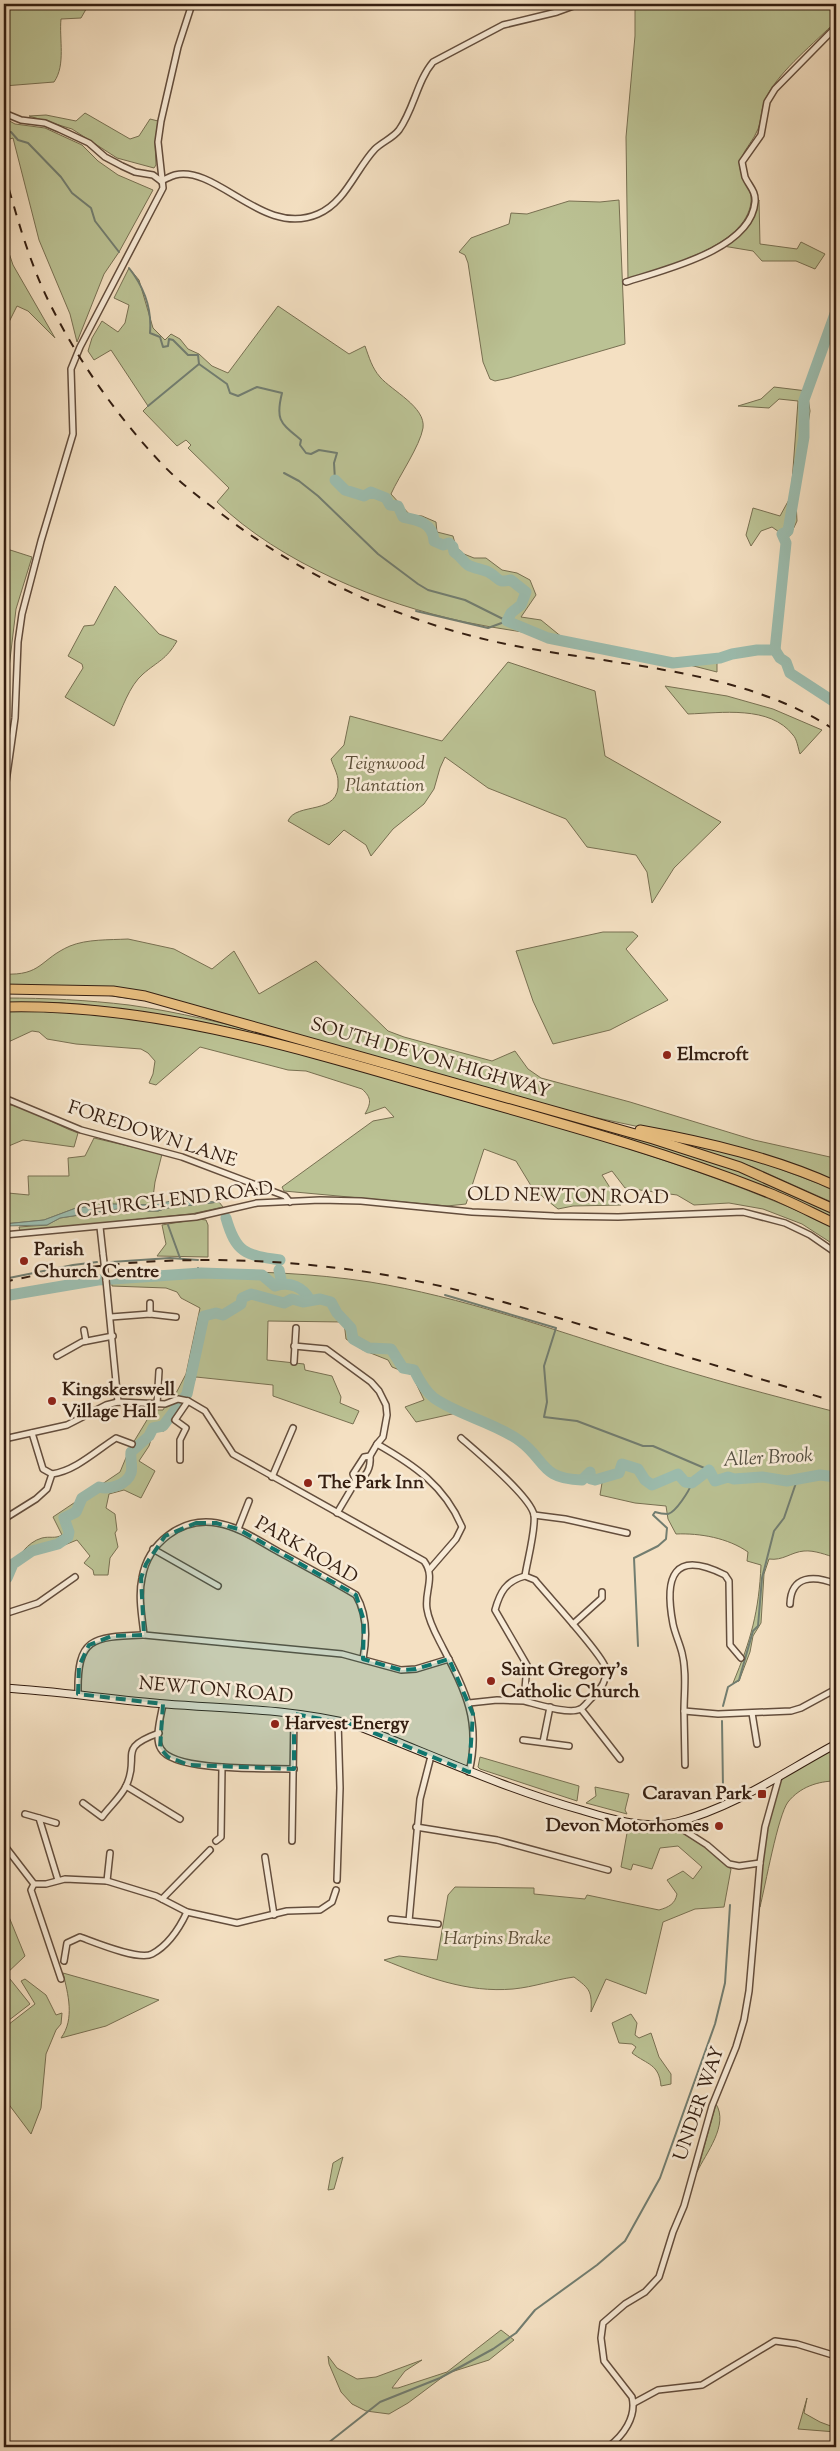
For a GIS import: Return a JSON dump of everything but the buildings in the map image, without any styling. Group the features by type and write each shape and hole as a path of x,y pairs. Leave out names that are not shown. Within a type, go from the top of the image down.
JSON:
{"highway":[{"name":"SOUTH DEVON HIGHWAY","path":"4,989 113,991 145,996 653,1139 740,1168 836,1210"},
{"name":"SOUTH DEVON HIGHWAY","path":"4,1007 55,1006 163,1019 222,1031 415,1082 692,1164 771,1194 836,1224"},
{"path":"582,1118 711,1145 755,1157 836,1186"}],"street":[{"path":"4,796 15,718 18,642 22,614 41,541 73,434 71,377 73,363 163,188 158,142 161,121 178,47 192,4"},
{"path":"161,181 176,175 205,180 278,218 295,219 317,215 332,205 375,148 398,131 426,71 433,62 502,24 557,12 579,4"},
{"path":"626,282 701,257 718,247 747,223 755,203 754,192 746,178 742,162 760,134 767,102 775,89 836,27"},
{"path":"4,113 21,120 45,123 60,129 89,143 105,157 122,166 134,172 153,175 161,181"},
{"name":"FOREDOWN LANE","path":"4,1098 81,1130 182,1157 286,1196 290,1202"},
{"name":"OLD NEWTON ROAD","path":"290,1202 361,1201 472,1212 554,1216 618,1217 743,1212 785,1223 810,1235 836,1252"},
{"name":"CHURCH END ROAD","path":"4,1235 196,1217 257,1203 290,1202"},
{"path":"100,1227 113,1336 118,1402"},
{"path":"150,1303 150,1314"},
{"path":"111,1317 150,1314 176,1317"},
{"path":"294,1362 296,1328"},
{"path":"84,1330 86,1341"},
{"path":"57,1356 86,1341 113,1336"},
{"path":"294,1346 326,1349 371,1382 379,1391 386,1405 387,1415 383,1438 370,1456 371,1464 363,1478 356,1480 337,1513"},
{"path":"157,1404 159,1371"},
{"path":"4,1438 67,1425 106,1405 118,1402 164,1404 178,1399 186,1401 204,1412 233,1454 424,1561 430,1569"},
{"path":"180,1460 180,1440 186,1428 175,1420 186,1401"},
{"path":"272,1477 293,1428"},
{"path":"32,1433 43,1468 52,1474 59,1473 85,1459 116,1438 132,1444"},
{"path":"461,1438 502,1475 529,1504 534,1515 525,1576"},
{"path":"377,1444 424,1474 448,1500 460,1522 462,1530 430,1569 427,1609 431,1624 469,1703 474,1729 473,1756 469,1772"},
{"path":"356,1480 353,1474 364,1457 370,1456"},
{"path":"4,1519 36,1499 47,1489 52,1474"},
{"name":"PARK ROAD","path":"238,1529 249,1501"},
{"path":"534,1515 565,1519 627,1533"},
{"name":"PARK ROAD","path":"144,1635 141,1578 153,1549 165,1536 196,1523 216,1523 238,1529 356,1595 364,1621 366,1642 363,1659"},
{"path":"153,1549 218,1586"},
{"path":"685,1765 684,1668 673,1625 669,1587 676,1570 680,1567 692,1565 725,1575 729,1581 730,1645 741,1658"},
{"path":"469,1703 497,1700 524,1701 575,1710 581,1709 600,1690 605,1682 606,1669 573,1624 535,1580 525,1576 507,1583 501,1592 495,1610 527,1665 524,1701"},
{"path":"4,1614 38,1602 74,1577"},
{"path":"790,1604 791,1591 794,1585 804,1580 836,1584"},
{"path":"573,1624 602,1598 602,1592"},
{"path":"78,1694 79,1666 89,1644 112,1636 144,1635 342,1654 401,1670 416,1670 449,1659"},
{"name":"NEWTON ROAD","path":"4,1688 163,1704 294,1714 338,1721 355,1725 469,1772 545,1800 617,1820 653,1824 677,1822 714,1810 744,1796 836,1744"},
{"path":"684,1711 718,1714 791,1711 802,1708 836,1689"},
{"path":"163,1704 159,1733 160,1748 168,1758 189,1764 222,1767 294,1769"},
{"path":"543,1742 550,1707"},
{"path":"581,1709 620,1759"},
{"path":"752,1713 757,1744"},
{"path":"292,1841 294,1714"},
{"path":"337,1880 340,1788 338,1721"},
{"path":"83,1803 102,1817 126,1786 133,1747 138,1741 159,1733"},
{"path":"523,1740 569,1746"},
{"path":"409,1921 416,1827 420,1800 431,1756"},
{"path":"216,1842 221,1837 222,1767"},
{"name":"UNDER WAY","path":"634,2403 632,2397 604,2361 601,2338 603,2323 625,2304 645,2292 659,2277 673,2232 684,2206 712,2106 744,2020 765,1827 779,1775"},
{"path":"126,1786 180,1819"},
{"path":"25,1814 56,1823"},
{"path":"39,1818 58,1880"},
{"path":"677,1822 679,1827 707,1845 729,1864 739,1866 760,1863"},
{"path":"416,1827 497,1840 608,1870"},
{"path":"4,1844 34,1884"},
{"path":"162,1899 210,1850"},
{"path":"107,1881 110,1853"},
{"path":"265,1857 274,1915"},
{"path":"34,1884 46,1884 58,1880 92,1879 107,1881 140,1890 187,1912 237,1923 287,1911 320,1910 332,1902 336,1890"},
{"path":"34,1884 31,1890 61,1979"},
{"path":"64,1961 67,1943 80,1937 135,1954 152,1954 177,1933 187,1912"},
{"path":"391,1919 438,1924"},
{"path":"608,2447 623,2433 632,2417 634,2403 658,2390 702,2385 775,2341 796,2344 836,2356"}],"highlighted area":[{"path":"196,1523 216,1523 238,1529 356,1595 364,1621 363,1659 401,1670 416,1669 449,1659 473,1714 469,1772 355,1725 294,1714 294,1769 189,1765 168,1757 160,1748 163,1704 78,1694 79,1666 89,1645 112,1636 144,1635 141,1578 146,1564 165,1536"}],"green space":[{"path":"4,4 89,4 81,18 61,19 61,60 58,75 54,82 4,86"},
{"path":"635,4 836,4 836,21 789,66 773,86 765,100 758,129 740,164 740,170 751,196 746,218 735,231 701,253 628,279 626,137 635,36"},
{"path":"85,113 130,139 139,136 150,119 158,121 155,143 156,165 154,168 117,158 72,129 29,116 46,115 76,121"},
{"path":"4,118 15,124 45,128 82,145 98,161 118,175 153,190 119,252 104,274 77,342 70,314 39,240 13,138 4,141"},
{"path":"619,200 625,344 509,378 495,381 490,379 483,362 468,263 465,255 459,252 471,238 509,224 511,213 527,214 569,201 600,202"},
{"path":"759,200 760,244 797,249 801,242 825,254 815,269 796,261 762,261 753,251 723,246 737,237 750,222"},
{"path":"4,238 13,265 55,338 28,311 17,306 8,324 4,363"},
{"path":"129,268 139,280 153,328 165,340 171,334 180,339 188,349 199,354 212,366 228,373 278,306 349,354 365,346 377,374 414,406 423,420 423,428 418,443 391,494 410,515 422,516 436,522 437,532 453,536 456,547 464,554 474,558 486,558 502,570 517,573 530,580 536,595 521,617 541,620 563,638 465,622 400,604 366,592 301,562 242,524 217,502 229,488 188,448 191,445 186,440 177,446 143,411 148,406 111,350 94,360 88,351 92,338 102,321 118,332 125,323 129,305 114,298"},
{"path":"774,387 807,391 810,411 796,502 797,521 790,536 782,534 772,527 761,531 751,546 746,535 753,508 780,516 791,496 798,401 779,399 769,408 738,406 761,399"},
{"path":"4,548 32,557 16,609 9,668 4,667"},
{"path":"115,586 159,634 177,641 165,656 138,679 126,698 114,726 65,697 83,668 82,664 68,656 84,626 94,625"},
{"path":"717,656 717,672 666,659"},
{"name":"Teignwood Plantation","path":"508,662 595,691 605,756 721,822 674,868 652,903 647,872 636,855 587,847 566,819 488,788 445,757 434,789 424,804 393,829 371,856 366,845 344,830 329,845 288,821 300,811 326,804 333,800 337,792 338,778 331,759 344,745 350,716 442,741"},
{"path":"4,675 8,675 8,719 4,754"},
{"path":"665,686 727,696 773,709 822,730 800,754 793,735 783,725 772,719 758,715 730,712 688,714"},
{"path":"603,932 633,932 638,936 626,949 668,1000 610,1030 553,1044 533,1001 516,951"},
{"path":"128,939 174,949 212,969 234,951 259,994 316,961 388,1031 492,1061 515,1051 528,1069 541,1078 630,1102 754,1140 836,1159 836,1183 696,1139 593,1117 148,1001 105,995 4,989 4,974 17,974 34,969 70,946 91,941"},
{"path":"4,998 35,998 129,1005 239,1027 664,1146 756,1177 836,1211 836,1221 771,1189 699,1162 629,1140 137,1012 62,1003 4,1003"},
{"path":"4,1011 82,1014 160,1022 234,1037 345,1066 551,1125 696,1171 836,1228 836,1246 802,1224 763,1209 729,1203 694,1205 677,1195 625,1188 612,1171 602,1175 621,1205 573,1206 558,1209 533,1189 516,1161 484,1149 466,1204 447,1206 284,1191 282,1187 373,1121 394,1117 385,1107 365,1114 370,1101 368,1095 362,1089 306,1071 288,1070 200,1047 156,1085 149,1083 155,1061 148,1053 141,1049 76,1044 47,1039 39,1032 32,1031 4,1044"},
{"path":"4,1104 23,1108 78,1133 74,1147 23,1140 4,1148"},
{"path":"94,1138 162,1154 152,1205 112,1204 76,1208 44,1220 4,1224 4,1175 7,1176 8,1193 29,1195 28,1176 69,1176 68,1158 85,1156"},
{"path":"676,1139 753,1159 836,1190 836,1204 753,1167 675,1142"},
{"path":"219,1202 223,1207 191,1214 20,1231 19,1227 47,1225 60,1218 124,1208 136,1211 158,1211 167,1208"},
{"path":"198,1219 206,1220 208,1225 208,1257 157,1256 166,1244 162,1225"},
{"path":"193,1271 304,1275 348,1279 404,1288 472,1305 689,1372 836,1412 836,1558 808,1551 779,1559 769,1559 764,1574 761,1623 753,1636 750,1652 739,1681 733,1683 745,1653 758,1597 761,1565 747,1561 748,1552 732,1543 714,1537 676,1534 668,1519 666,1506 635,1503 600,1495 602,1483 584,1478 560,1479 543,1465 526,1444 507,1431 461,1412 416,1422 405,1407 424,1400 412,1375 392,1367 388,1360 363,1350 346,1339 344,1322 268,1321 267,1360 304,1364 305,1370 332,1376 341,1397 340,1403 359,1411 353,1424 273,1396 273,1385 196,1377 188,1398 174,1397 186,1374 200,1308 181,1298 177,1292 166,1288 112,1286 111,1276"},
{"path":"175,1402 183,1404 164,1431 154,1430 149,1446 139,1461 155,1471 141,1498 124,1490 109,1494 106,1508 115,1514 117,1530 115,1533 118,1547 110,1558 108,1575 94,1575 93,1570 84,1563 90,1556 77,1540 62,1546 41,1549 9,1568 32,1543 42,1538 62,1535 53,1517 120,1472 130,1448 153,1410 163,1410 166,1405"},
{"path":"836,1744 836,1781 816,1784 798,1792 784,1809 760,1907 756,1900 760,1863 779,1775"},
{"path":"480,1757 579,1786 577,1801 480,1769 478,1767"},
{"path":"595,1787 629,1794 625,1810 627,1814 586,1803 596,1796"},
{"name":"Harpins Brake","path":"676,1829 705,1847 731,1869 724,1907 695,1909 663,1922 646,1994 606,1979 591,2012 589,1991 574,1977 513,1989 479,1989 431,1978 384,1960 399,1956 437,1960 448,1895 455,1887 534,1888 534,1894 585,1899 587,1895 659,1910 666,1908 673,1903 677,1894 667,1880 683,1871 693,1879 702,1867 678,1846 660,1848 652,1869 633,1864 631,1870 621,1867 627,1833 634,1830"},
{"path":"7,1912 25,1956 4,1976 4,1958 9,1954 4,1918"},
{"path":"63,1973 159,2000 106,2026 61,2038 68,2023 69,2015"},
{"path":"10,1979 30,2004 4,2024 4,1984"},
{"path":"25,1979 46,1995 56,2015 62,2013 61,2024 56,2030 46,2054 41,2108 31,2134 4,2098 4,2028 35,2004 21,1981"},
{"path":"631,2014 637,2023 635,2035 639,2038 651,2033 659,2057 671,2074 671,2084 661,2086 655,2069 632,2053 636,2047 632,2044 619,2043 612,2023"},
{"path":"716,2104 720,2121 718,2130 697,2172"},
{"path":"343,2157 334,2189 328,2190 333,2163"},
{"path":"501,2330 514,2340 489,2360 448,2373 408,2403 389,2414 366,2411 352,2404 341,2392 329,2364 328,2356 337,2368 357,2379 376,2377 422,2360 405,2371 392,2388 398,2388 447,2372"},
{"path":"807,2398 804,2413 836,2428 836,2432 798,2429"}],"shaded area":[{"path":"176,1200 219,1202 167,1208 158,1211 136,1211 124,1208 60,1218 47,1225 4,1226 4,1224 44,1220 76,1208 112,1204 152,1205"}],"waterway":[{"path":"4,132 11,132 18,140 28,143 61,177 72,193 91,208 95,221 119,252"},
{"path":"129,268 139,283 146,299 150,316 150,333 160,337 163,347 168,346 169,339 173,340 188,355 198,355 199,364 227,384 230,393 238,396 257,387 282,393 279,410 281,421 301,440 300,445 306,453 311,454 319,450 337,453 334,463 335,480"},
{"path":"775,650 786,543 782,534 788,531 804,437 804,400 836,311"},
{"path":"148,406 199,364"},
{"path":"284,473 299,481 318,496 378,554 418,584 428,590 465,600 507,621"},
{"path":"335,480 345,490 364,496 371,492 386,498 390,505 398,506 403,517 419,521 428,526 434,541 443,545 449,543 453,547 454,552 468,565 488,572 501,581 511,580 526,592 521,605 511,613 507,621 548,638 673,663 720,658 757,650 775,650 780,658 786,662 790,673 836,703"},
{"path":"416,611 488,628 507,621"},
{"path":"226,1218 234,1239 244,1250 250,1254 280,1260"},
{"path":"168,1225 180,1258"},
{"path":"111,1262 170,1258 198,1260"},
{"path":"4,1279 97,1262"},
{"path":"198,1268 198,1273"},
{"path":"279,1270 282,1284"},
{"path":"4,1296 98,1280 201,1273 262,1275 275,1286 286,1284 296,1286 310,1300"},
{"name":"Aller Brook","path":"4,1580 7,1578 13,1564 32,1551 58,1544 68,1537 69,1532 64,1518 76,1512 82,1498 99,1487 108,1488 126,1481 132,1471 131,1452 149,1436 153,1428 163,1426 187,1394 204,1316 216,1313 223,1315 241,1304 242,1298 251,1294 284,1303 292,1299 303,1302 320,1299 331,1302 337,1313 351,1328 353,1339 369,1348 391,1349 403,1368 414,1370 425,1389 434,1398 455,1410 510,1434 528,1448 545,1467 558,1476 582,1480 590,1472 591,1479 595,1480 619,1473 622,1464 638,1469 645,1480 652,1485 678,1474 685,1482 692,1483 709,1470 715,1481 728,1477 734,1479 762,1477 787,1481 820,1475 836,1477"},
{"path":"445,1295 556,1328 544,1366 547,1402 544,1417 577,1421 643,1446 653,1446 709,1470"},
{"path":"723,1706 728,1687 739,1680 753,1631 758,1626 762,1578 774,1531 784,1518 797,1480"},
{"path":"638,1646 634,1558 658,1546 666,1539 667,1528 653,1515 655,1512 668,1514 675,1509 692,1483"},
{"path":"722,1721 723,1788 726,1797"},
{"path":"323,2447 380,2402 440,2378 493,2349 516,2333 535,2310 597,2265 625,2241 660,2178 715,2024 725,1983 730,1905"}],"railway":[{"path":"4,172 24,239 50,304 73,347 100,388 129,426 168,470 199,497 257,539 292,562 329,582 405,615 485,639 526,648 686,674 726,684 765,696 802,711 836,731"},
{"path":"4,1282 53,1272 104,1265 156,1261 260,1261 363,1271 436,1285 508,1303 836,1402"}],"place":[{"name":"Elmcroft","path":"667,1055"},
{"name":"Parish Church Centre","path":"24,1261"},
{"name":"Kingskerswell Village Hall","path":"52,1401"},
{"name":"The Park Inn","path":"308,1483"},
{"name":"Saint Gregory's Catholic Church","path":"491,1681"},
{"name":"Harvest Energy","path":"275,1724"},
{"name":"Caravan Park","path":"762,1794"},
{"name":"Devon Motorhomes","path":"719,1826"}]}
